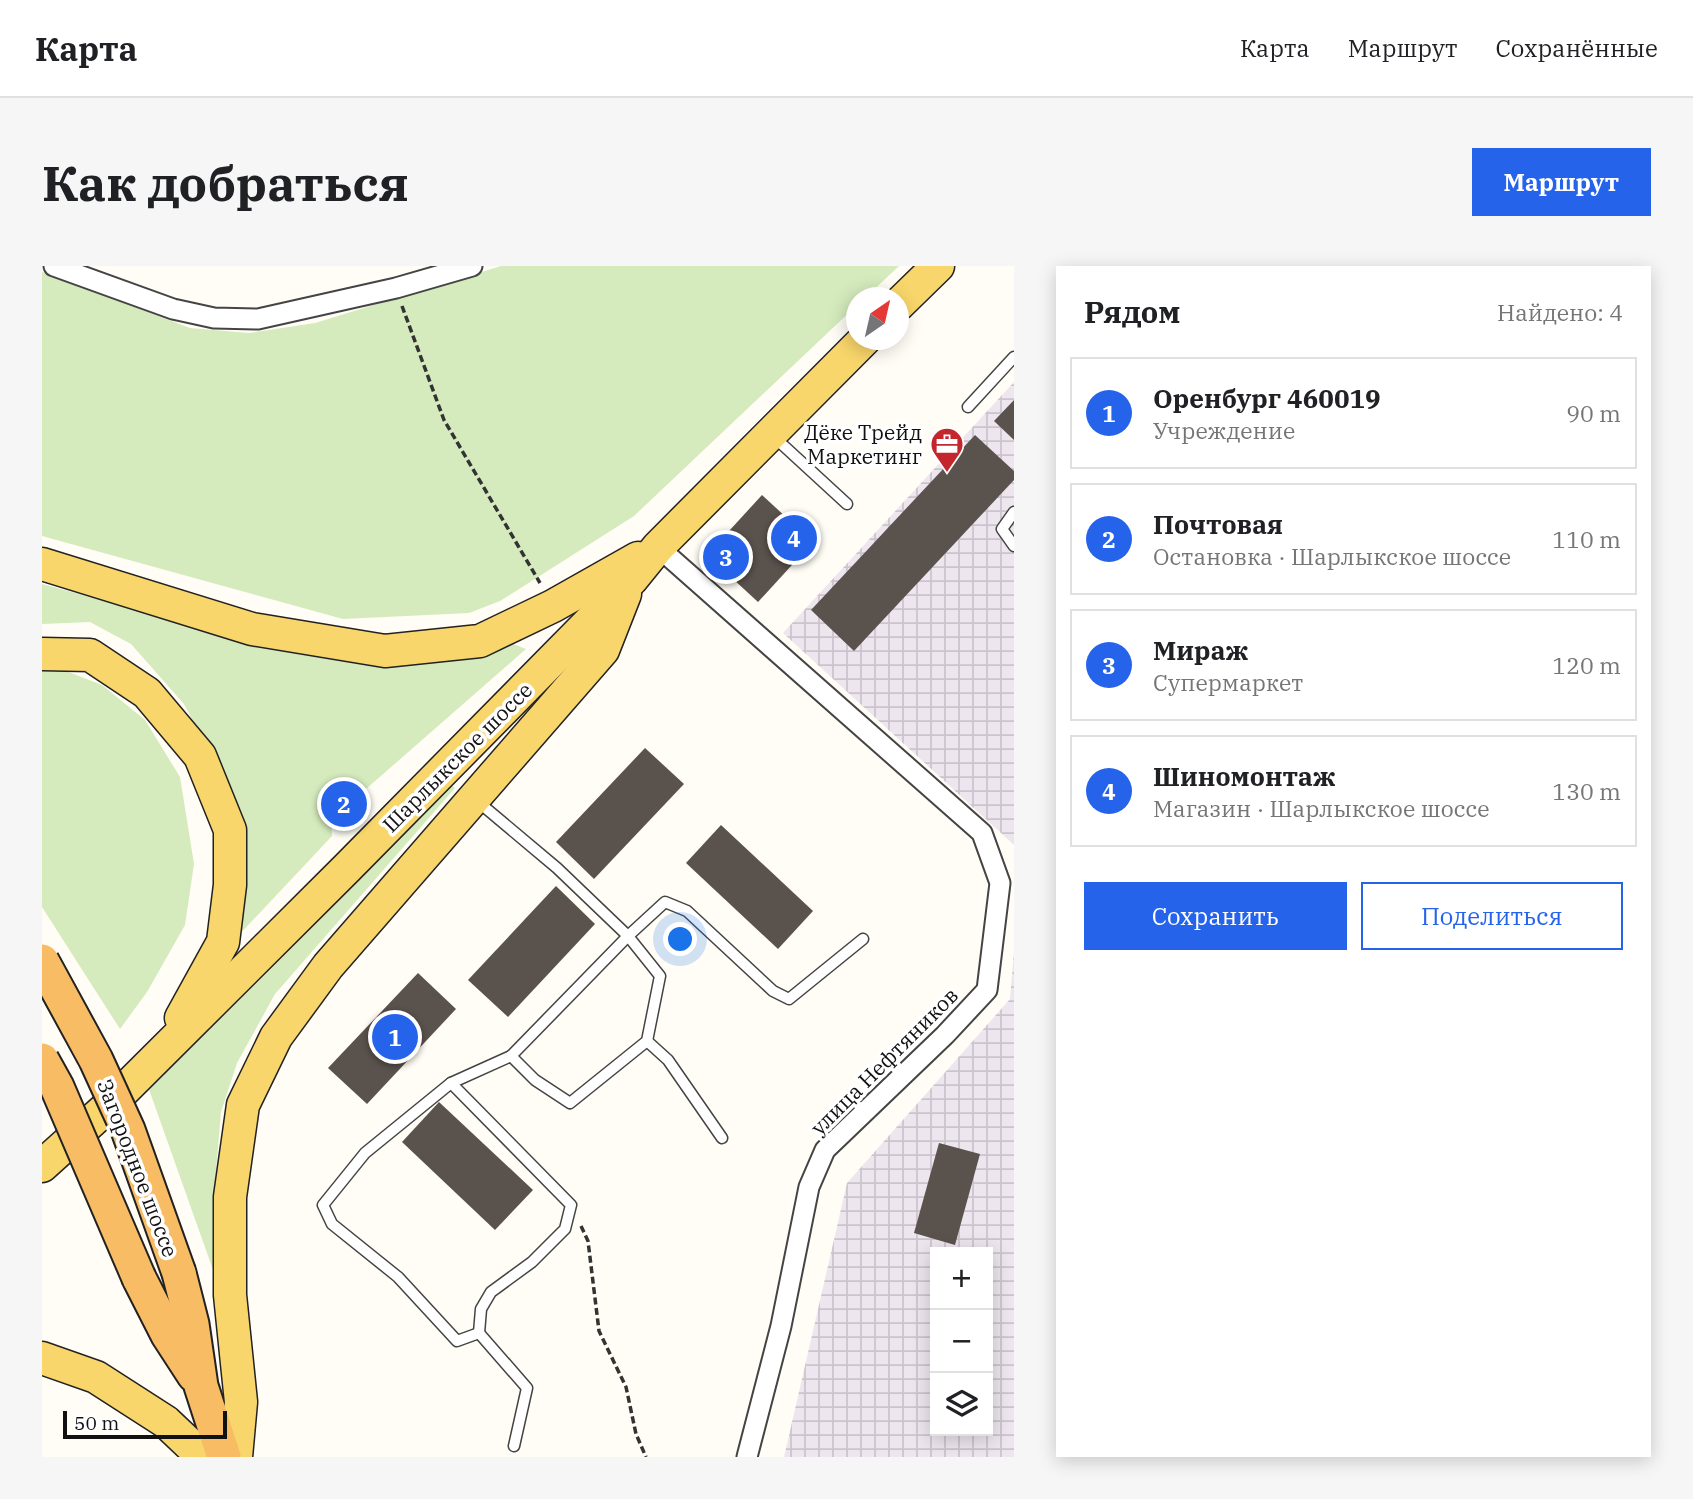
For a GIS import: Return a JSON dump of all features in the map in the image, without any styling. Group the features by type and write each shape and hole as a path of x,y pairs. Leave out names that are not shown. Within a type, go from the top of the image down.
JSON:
{"highway":[{"name":"Загородное шоссе","path":"42,961 96,1060 128,1130 178,1273 192,1324 201,1386 225,1457"},
{"name":"Загородное шоссе","path":"42,1060 57,1087 139,1278 168,1335 201,1386"}],"main road":[{"path":"909,294 938,266"},
{"name":"Шарлыкское шоссе","path":"44,1164 158,1056 632,579 657,547 854,350"},
{"path":"42,564 252,629 385,651 480,641 553,606 657,547"},
{"path":"236,1457 241,1402 230,1295 230,1197 243,1105 275,1037 301,1001 603,650 632,579"},
{"path":"42,654 90,655 147,693 200,756 230,830 230,885 223,942 158,1056"},
{"path":"42,1358 96,1377 166,1422 203,1457"}],"street":[{"path":"54,266 173,309 214,318 258,318 396,288 472,266"},
{"name":"улица Нефтяников","path":"657,547 982,833 1000,883 987,989 945,1035 825,1150 809,1187 781,1326 747,1457"}],"lane":[{"path":"968,407 1014,357"},
{"path":"771,433 847,504"},
{"path":"1014,512 1002,529 1014,546"},
{"path":"473,798 557,868 628,936 660,976 647,1041 570,1103 535,1080 512,1056"},
{"path":"479,1333 457,1341 398,1277 332,1224 323,1205 365,1153 451,1083 512,1056 628,936 665,902 687,911 773,991 789,999 863,939"},
{"path":"647,1041 668,1060 722,1138"},
{"path":"451,1083 571,1205 565,1229 531,1262 491,1292 481,1309 479,1333 527,1388 514,1446"}],"path":[{"path":"396,288 444,420 553,606"},
{"path":"571,1205 588,1241 599,1331 626,1387 636,1434 646,1457"}],"shaded area":[{"path":"1014,382 1014,845 783,633"},
{"path":"1014,951 1014,1457 784,1457 847,1183 1010,999"}],"green space":[{"path":"501,266 899,266 877,287 846,287 846,315 634,516 500,601 469,613 343,619 42,536 42,272 190,328 249,333 315,323"},
{"path":"42,584 266,644 503,640 526,649 366,789 349,788 331,805 332,836 236,938 232,796 184,704 131,644 90,622 42,624"},
{"path":"42,671 66,671 102,685 145,720 180,777 194,864 185,925 147,992 120,1029 42,907"},
{"path":"448,783 455,788 275,994 237,1063 221,1112 213,1206 223,1298 146,1081"}],"building":[{"path":"1014,400 1014,440 994,421"},
{"path":"975,435 1014,471 1014,480 854,651 811,610"},
{"path":"762,495 813,542 758,602 707,555"},
{"path":"645,748 684,784 594,879 556,842"},
{"path":"721,825 813,911 778,949 686,863"},
{"path":"556,886 595,924 508,1017 468,980"},
{"path":"418,973 456,1009 367,1104 328,1068"},
{"path":"439,1102 533,1190 495,1230 402,1142"},
{"path":"939,1143 980,1154 955,1245 914,1233"}],"place":[{"name":"Дёке Трейд Маркетинг","path":"947,474"},
{"name":"Шиномонтаж","path":"794,538"},
{"name":"Мираж","path":"726,557"},
{"name":"Почтовая","path":"344,804"},
{"name":"Оренбург 460019","path":"395,1037"}]}
